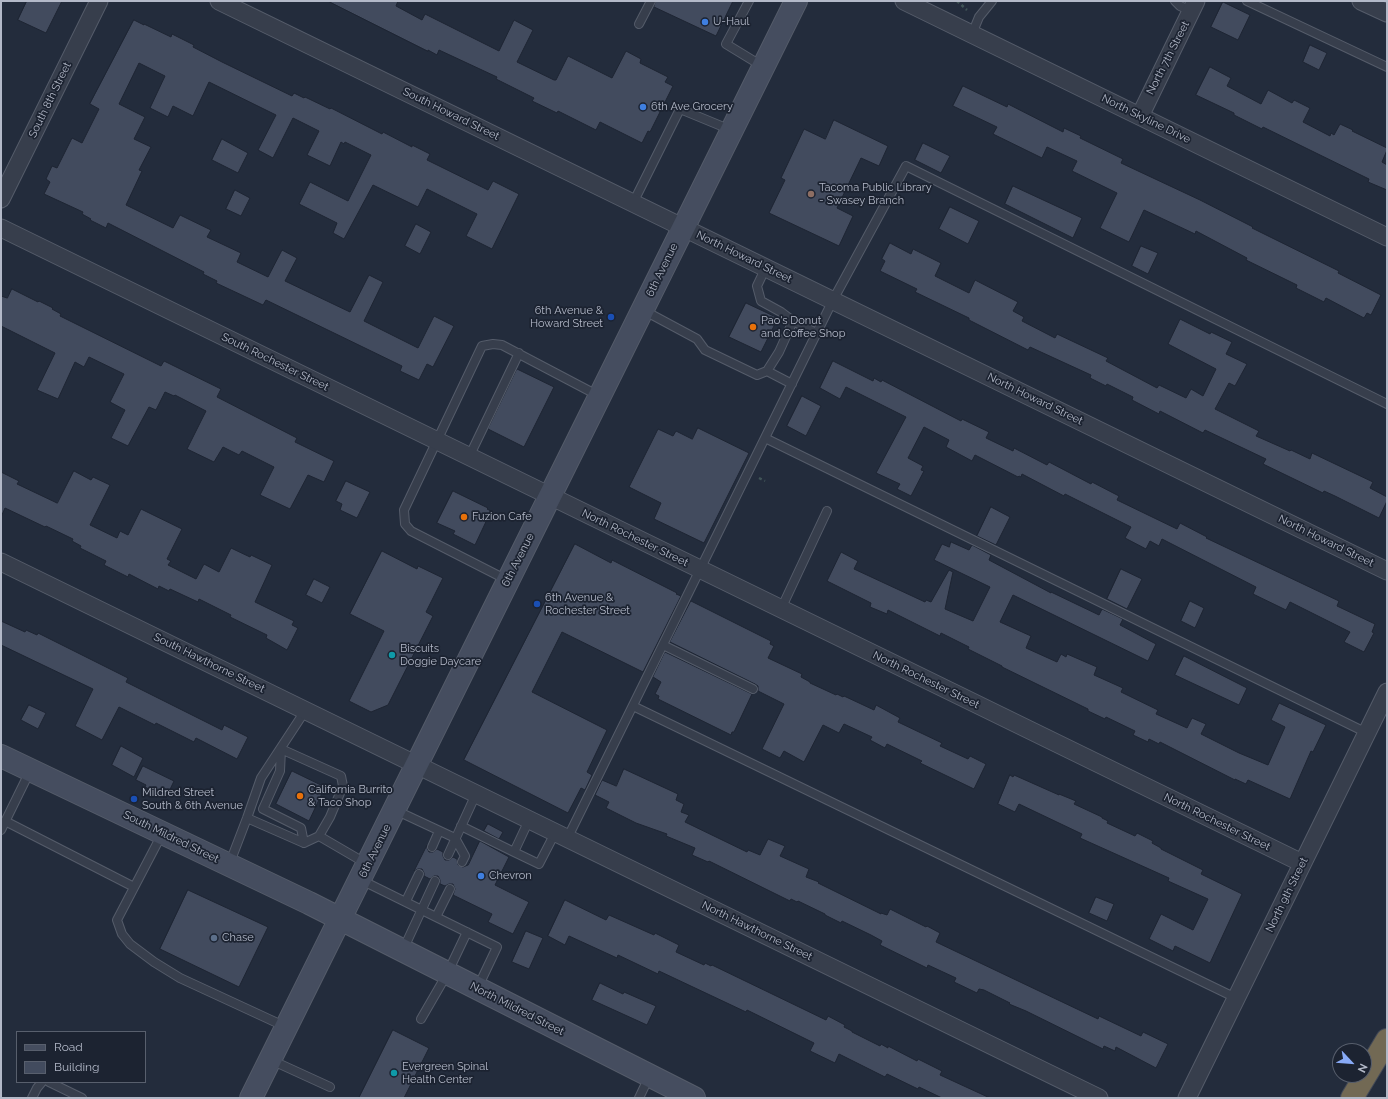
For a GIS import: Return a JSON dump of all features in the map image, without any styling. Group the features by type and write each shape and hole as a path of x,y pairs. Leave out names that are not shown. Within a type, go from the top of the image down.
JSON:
{"highway":[{"path":"1352,1098 1387,1040"}],"main road":[{"name":"6th Avenue","path":"252,1098 732,131 793,3"},
{"name":"South Mildred Street","path":"1,756 341,919"},
{"name":"North Mildred Street","path":"341,919 692,1098"}],"street":[{"name":"South 8th Street","path":"1,199 99,1"},
{"name":"South Howard Street","path":"219,1 684,228"},
{"name":"North Skyline Drive","path":"904,1 1387,237"},
{"path":"1361,1 1387,13"},
{"name":"North 7th Street","path":"1140,116 1194,6"},
{"name":"South Rochester Street","path":"1,228 550,496"},
{"name":"North Howard Street","path":"684,228 1387,571"},
{"name":"North Rochester Street","path":"550,496 1302,864"},
{"name":"South Hawthorne Street","path":"1,562 416,765"},
{"name":"North 9th Street","path":"1187,1098 1387,692"},
{"name":"North Hawthorne Street","path":"416,765 1099,1098"}],"lane":[{"path":"639,24 651,1"},
{"path":"749,1 726,44 763,67"},
{"path":"972,34 979,17 992,1"},
{"path":"1175,1 1180,6 1194,6"},
{"path":"1247,1 1387,67"},
{"path":"633,203 680,109 732,131"},
{"path":"461,826 539,864 561,836 633,706 816,333 906,166 1387,404"},
{"path":"766,267 757,286 761,301 781,312 792,321 816,333"},
{"path":"643,310 697,340 705,350 757,375 767,371 779,352 792,321"},
{"path":"508,580 411,531 405,524 404,510 482,346 493,344 502,345 600,396"},
{"path":"469,457 519,353"},
{"path":"767,371 792,384"},
{"path":"765,438 1367,733"},
{"path":"781,609 827,511"},
{"path":"663,645 753,689"},
{"path":"633,706 1236,998"},
{"path":"229,865 261,778 305,711"},
{"path":"247,818 304,843 319,836 330,818 343,786 341,776 281,749"},
{"path":"281,749 280,771 263,809 301,828 304,843"},
{"path":"1,830 31,770"},
{"path":"448,855 476,794"},
{"path":"395,810 456,838 465,856 462,862"},
{"path":"514,852 529,820"},
{"path":"5,821 134,887"},
{"path":"432,847 439,831"},
{"path":"162,833 118,920 122,934 130,944 154,962 180,978 287,1027"},
{"path":"319,836 364,872 406,901 496,947 477,989"},
{"path":"406,901 419,874"},
{"path":"403,951 435,881"},
{"path":"436,917 450,889"},
{"path":"421,1019 447,974 467,932"},
{"path":"271,1059 330,1087"},
{"path":"639,1098 650,1076"},
{"path":"32,1098 41,1083"},
{"path":"51,1083 82,1098"}],"path":[{"path":"957,1 969,12"}],"building":[{"path":"27,1 62,1 46,33 18,20"},
{"path":"328,1 398,1 396,6 422,20 425,14 499,51 514,20 533,30 517,62 554,80 556,80 568,56 612,78 626,51 641,59 640,63 668,77 665,82 673,86 650,132 648,131 642,143 600,122 596,130 558,111 557,113 532,101 534,98 496,79 497,77 439,50 437,55 428,51"},
{"name":"U-Haul","path":"656,1 733,1 716,36 654,7"},
{"path":"1223,2 1250,15 1238,40 1211,27"},
{"path":"134,20 171,37 172,34 222,62 292,96 294,93 304,98 305,97 330,109 331,108 382,134 383,132 412,147 412,145 430,154 427,160 488,190 493,181 519,194 492,249 466,236 477,214 427,189 418,207 373,185 344,239 333,233 337,223 299,204 310,182 348,201 371,155 345,142 344,144 341,142 330,166 307,155 319,131 293,118 273,158 258,150 276,115 209,82 193,116 173,106 168,117 150,108 165,76 139,63 119,104 145,117 134,139 151,147 139,170 142,171 126,205 173,228 180,215 211,230 207,237 241,253 237,262 268,277 282,250 297,258 285,281 350,312 369,275 383,282 364,321 418,348 434,316 454,326 433,367 427,364 419,380 400,371 402,366 266,300 263,305 216,283 217,281 203,274 204,272 108,223 106,228 90,220 91,219 82,214 83,212 44,194 50,182 46,179 52,166 57,168 72,138 82,143 99,109 90,104"},
{"path":"1310,45 1327,53 1319,70 1303,62"},
{"path":"1210,67 1231,78 1227,86 1261,104 1268,90 1292,103 1294,100 1310,108 1303,122 1330,136 1331,133 1334,135 1340,124 1387,148 1382,162 1387,165 1387,190 1368,182 1369,179 1263,127 1262,129 1234,115 1234,113 1196,95"},
{"path":"963,86 1007,107 1008,104 1063,132 1064,128 1081,136 1080,138 1123,159 1121,163 1200,200 1253,227 1252,228 1339,271 1338,273 1381,295 1371,315 1367,313 1364,318 1326,298 1324,302 1296,288 1297,285 1246,260 1247,258 1196,231 1195,234 1144,210 1129,242 1100,228 1117,193 1072,171 1077,161 1047,147 1042,158 993,134 997,127 953,106"},
{"name":"Tacoma Public Library - Swasey Branch","path":"834,120 888,146 879,166 861,158 837,208 853,216 839,246 769,213 785,180 781,178 804,129 825,139"},
{"path":"222,139 248,153 238,173 212,160"},
{"path":"923,143 950,156 941,173 915,160"},
{"path":"1013,186 1082,218 1073,238 1005,204"},
{"path":"235,190 250,198 241,216 226,209"},
{"path":"950,207 979,221 968,244 939,229"},
{"path":"416,224 431,232 420,254 405,246"},
{"path":"890,243 911,254 913,249 941,263 935,276 969,293 975,280 1018,302 1013,311 1024,317 1022,321 1055,338 1057,334 1108,358 1106,361 1157,388 1159,385 1186,398 1191,389 1203,396 1216,369 1168,344 1180,319 1210,334 1211,332 1232,342 1226,354 1247,364 1235,386 1229,383 1215,409 1259,431 1256,436 1310,459 1312,453 1373,482 1370,488 1387,497 1387,501 1379,518 1335,496 1324,491 1323,493 1263,464 1266,459 1205,430 1203,433 1160,411 1159,414 1132,400 1133,397 1107,384 1106,386 1090,378 1091,375 1030,347 1028,350 969,320 969,318 915,292 917,289 880,271 885,261 882,259"},
{"path":"1141,246 1158,253 1148,274 1132,266"},
{"path":"12,289 53,308 52,309 61,314 60,316 161,366 164,361 221,389 217,397 297,438 295,442 334,461 324,482 308,475 290,509 260,495 274,467 242,451 239,455 223,447 214,462 187,449 206,411 175,395 174,396 165,392 156,410 149,407 128,446 111,438 125,410 110,402 124,374 89,357 84,367 75,362 58,399 37,390 55,353 1,326 1,296 7,298"},
{"name":"Pao's Donut and Coffee Shop","path":"746,303 778,318 761,352 729,337"},
{"path":"833,361 873,381 874,378 881,382 882,380 961,421 962,419 989,432 986,438 1013,451 1014,448 1047,465 1049,462 1091,484 1092,482 1119,496 1117,500 1177,529 1180,523 1207,537 1206,538 1339,601 1337,606 1375,624 1372,632 1374,633 1364,652 1344,642 1350,632 1290,602 1286,610 1253,594 1256,587 1162,539 1159,546 1150,541 1146,549 1125,538 1131,527 1065,494 1064,496 1022,474 1021,477 1018,477 975,455 972,461 946,447 949,440 924,427 908,458 923,466 921,470 924,471 911,496 897,489 900,484 876,473 906,417 846,387 840,399 820,388"},
{"path":"517,369 554,387 524,447 488,429"},
{"path":"802,396 821,406 806,436 787,426"},
{"path":"698,428 749,453 704,543 654,519 661,503 629,487 658,429 673,436 676,431 692,439"},
{"path":"74,471 91,480 93,477 110,485 90,525 117,538 120,531 128,535 141,509 182,529 167,559 171,561 168,565 196,579 204,564 219,572 231,548 272,565 255,602 294,621 292,625 298,628 287,650 266,638 267,635 230,617 231,615 199,599 198,602 170,589 169,591 159,586 158,589 129,574 128,577 104,565 106,561 80,548 81,546 72,541 73,539 46,526 45,527 5,508 1,517 1,472 19,481 17,484 57,503"},
{"path":"346,481 370,492 357,518 340,510 342,504 336,501"},
{"name":"Fuzion Cafe","path":"453,491 488,508 487,509 491,511 475,545 453,534 455,531 437,523"},
{"path":"991,507 1010,517 996,545 977,536"},
{"path":"951,542 969,550 972,545 991,555 989,560 1051,593 1099,615 1102,609 1123,619 1120,625 1156,644 1148,661 1013,595 1000,622 1031,636 1026,648 1057,662 1061,654 1066,657 1067,654 1097,667 1094,675 1123,688 1121,692 1158,710 1156,714 1187,728 1192,718 1206,724 1201,734 1239,753 1268,765 1285,727 1271,720 1279,703 1326,725 1313,752 1311,751 1290,799 1248,780 1246,784 1235,780 1160,742 1159,744 1149,739 1148,742 1133,735 1135,731 1106,717 1105,719 1088,711 1088,709 968,649 969,647 941,633 940,636 888,610 887,614 870,607 871,603 827,581 841,552 858,561 854,569 925,602 926,600 931,602 949,570 953,572 945,609 973,621 990,587 934,560 942,544 949,547"},
{"path":"575,544 611,563 612,560 681,596 643,672 562,632 532,692 607,730 587,772 592,775 585,790 581,788 568,813 464,760"},
{"name":"Biscuits Doggie Daycare","path":"382,551 417,569 418,566 443,578 426,612 433,616 388,705 371,712 349,701 384,631 350,614"},
{"path":"1121,569 1142,579 1127,609 1107,599"},
{"path":"314,579 330,587 322,603 306,595"},
{"path":"691,601 771,641 770,644 774,646 768,658 802,674 801,677 810,683 836,695 844,696 874,710 876,705 900,718 898,722 942,743 940,746 968,759 970,756 986,764 974,789 920,763 922,761 887,744 885,748 870,740 872,737 844,724 839,733 823,725 804,762 784,751 780,758 762,749 784,704 758,691 758,686 755,684 670,642"},
{"path":"1190,601 1204,608 1195,628 1181,621"},
{"path":"1,621 25,632 26,630 37,635 38,633 128,678 126,682 222,730 224,725 248,737 237,759 196,738 194,742 119,707 102,740 75,726 93,689 1,645"},
{"path":"665,652 752,694 734,732 732,732 731,735 658,699 659,696 655,694 661,682 653,677"},
{"path":"1184,656 1247,688 1239,705 1175,675"},
{"path":"29,705 46,713 38,729 21,720"},
{"path":"121,746 143,758 134,777 112,765"},
{"path":"143,766 174,781 166,798 145,787 146,785 136,780"},
{"path":"624,769 678,794 676,800 684,804 681,812 689,815 685,822 747,852 748,850 760,855 768,839 785,846 780,856 809,869 806,877 819,882 818,883 881,914 887,915 890,909 926,927 927,926 940,933 936,942 1098,1019 1099,1016 1141,1036 1143,1032 1168,1044 1156,1068 1116,1047 1115,1051 1104,1046 1103,1049 1009,1004 1010,1003 984,990 979,989 977,993 954,982 956,978 928,965 927,968 880,945 882,941 871,935 842,921 841,923 798,901 797,902 791,899 790,901 709,861 708,862 692,855 695,848 666,836 667,834 636,823 606,808 609,802 595,795 602,780 616,786"},
{"name":"California Burrito & Taco Shop","path":"292,771 325,787 309,821 276,804"},
{"path":"1010,775 1013,777 1014,775 1076,801 1074,804 1102,817 1108,821 1107,823 1135,836 1137,833 1153,841 1152,843 1161,849 1203,870 1201,874 1242,894 1210,963 1175,946 1173,951 1149,939 1161,914 1193,930 1208,899 1168,881 1169,878 1080,838 1082,834 1019,804 1015,812 998,804"},
{"path":"488,824 503,832 499,839 484,831"},
{"path":"480,841 509,857 495,885 529,902 513,934 488,922 492,914 453,895 455,889 453,884 445,886 440,884 438,876 434,876 430,879 424,876 422,869 414,871 427,845 429,852 433,852 437,849 443,852 445,860 449,860 453,857 457,859 458,865 463,867 468,865"},
{"name":"Chase","path":"188,890 268,927 239,987 160,949"},
{"path":"1096,897 1114,904 1107,921 1089,913"},
{"path":"565,900 606,920 609,915 654,935 655,933 679,945 676,952 704,965 705,963 711,966 712,965 826,1020 828,1016 845,1025 844,1027 852,1032 880,1046 881,1044 888,1048 888,1046 917,1061 918,1059 942,1071 940,1075 990,1098 942,1098 919,1087 918,1089 887,1074 885,1077 839,1054 835,1063 810,1051 814,1043 747,1010 746,1012 659,971 658,974 618,955 617,958 569,936 565,945 548,936"},
{"path":"526,931 543,938 529,969 512,962"},
{"path":"600,983 623,994 624,992 656,1006 647,1025 592,1000"},
{"name":"Evergreen Spinal Health Center","path":"393,1030 429,1048 404,1098 359,1098"}],"place":[{"name":"U-Haul","path":"705,22"},
{"name":"6th Ave Grocery","path":"643,107"},
{"name":"Tacoma Public Library - Swasey Branch","path":"811,194"},
{"name":"6th Avenue & Howard Street","path":"611,317"},
{"name":"Pao's Donut and Coffee Shop","path":"753,327"},
{"name":"Fuzion Cafe","path":"464,517"},
{"name":"6th Avenue & Rochester Street","path":"537,604"},
{"name":"Biscuits Doggie Daycare","path":"392,655"},
{"name":"California Burrito & Taco Shop","path":"300,796"},
{"name":"Mildred Street South & 6th Avenue","path":"134,799"},
{"name":"Chevron","path":"481,876"},
{"name":"Chase","path":"214,938"},
{"name":"Evergreen Spinal Health Center","path":"394,1073"}]}
